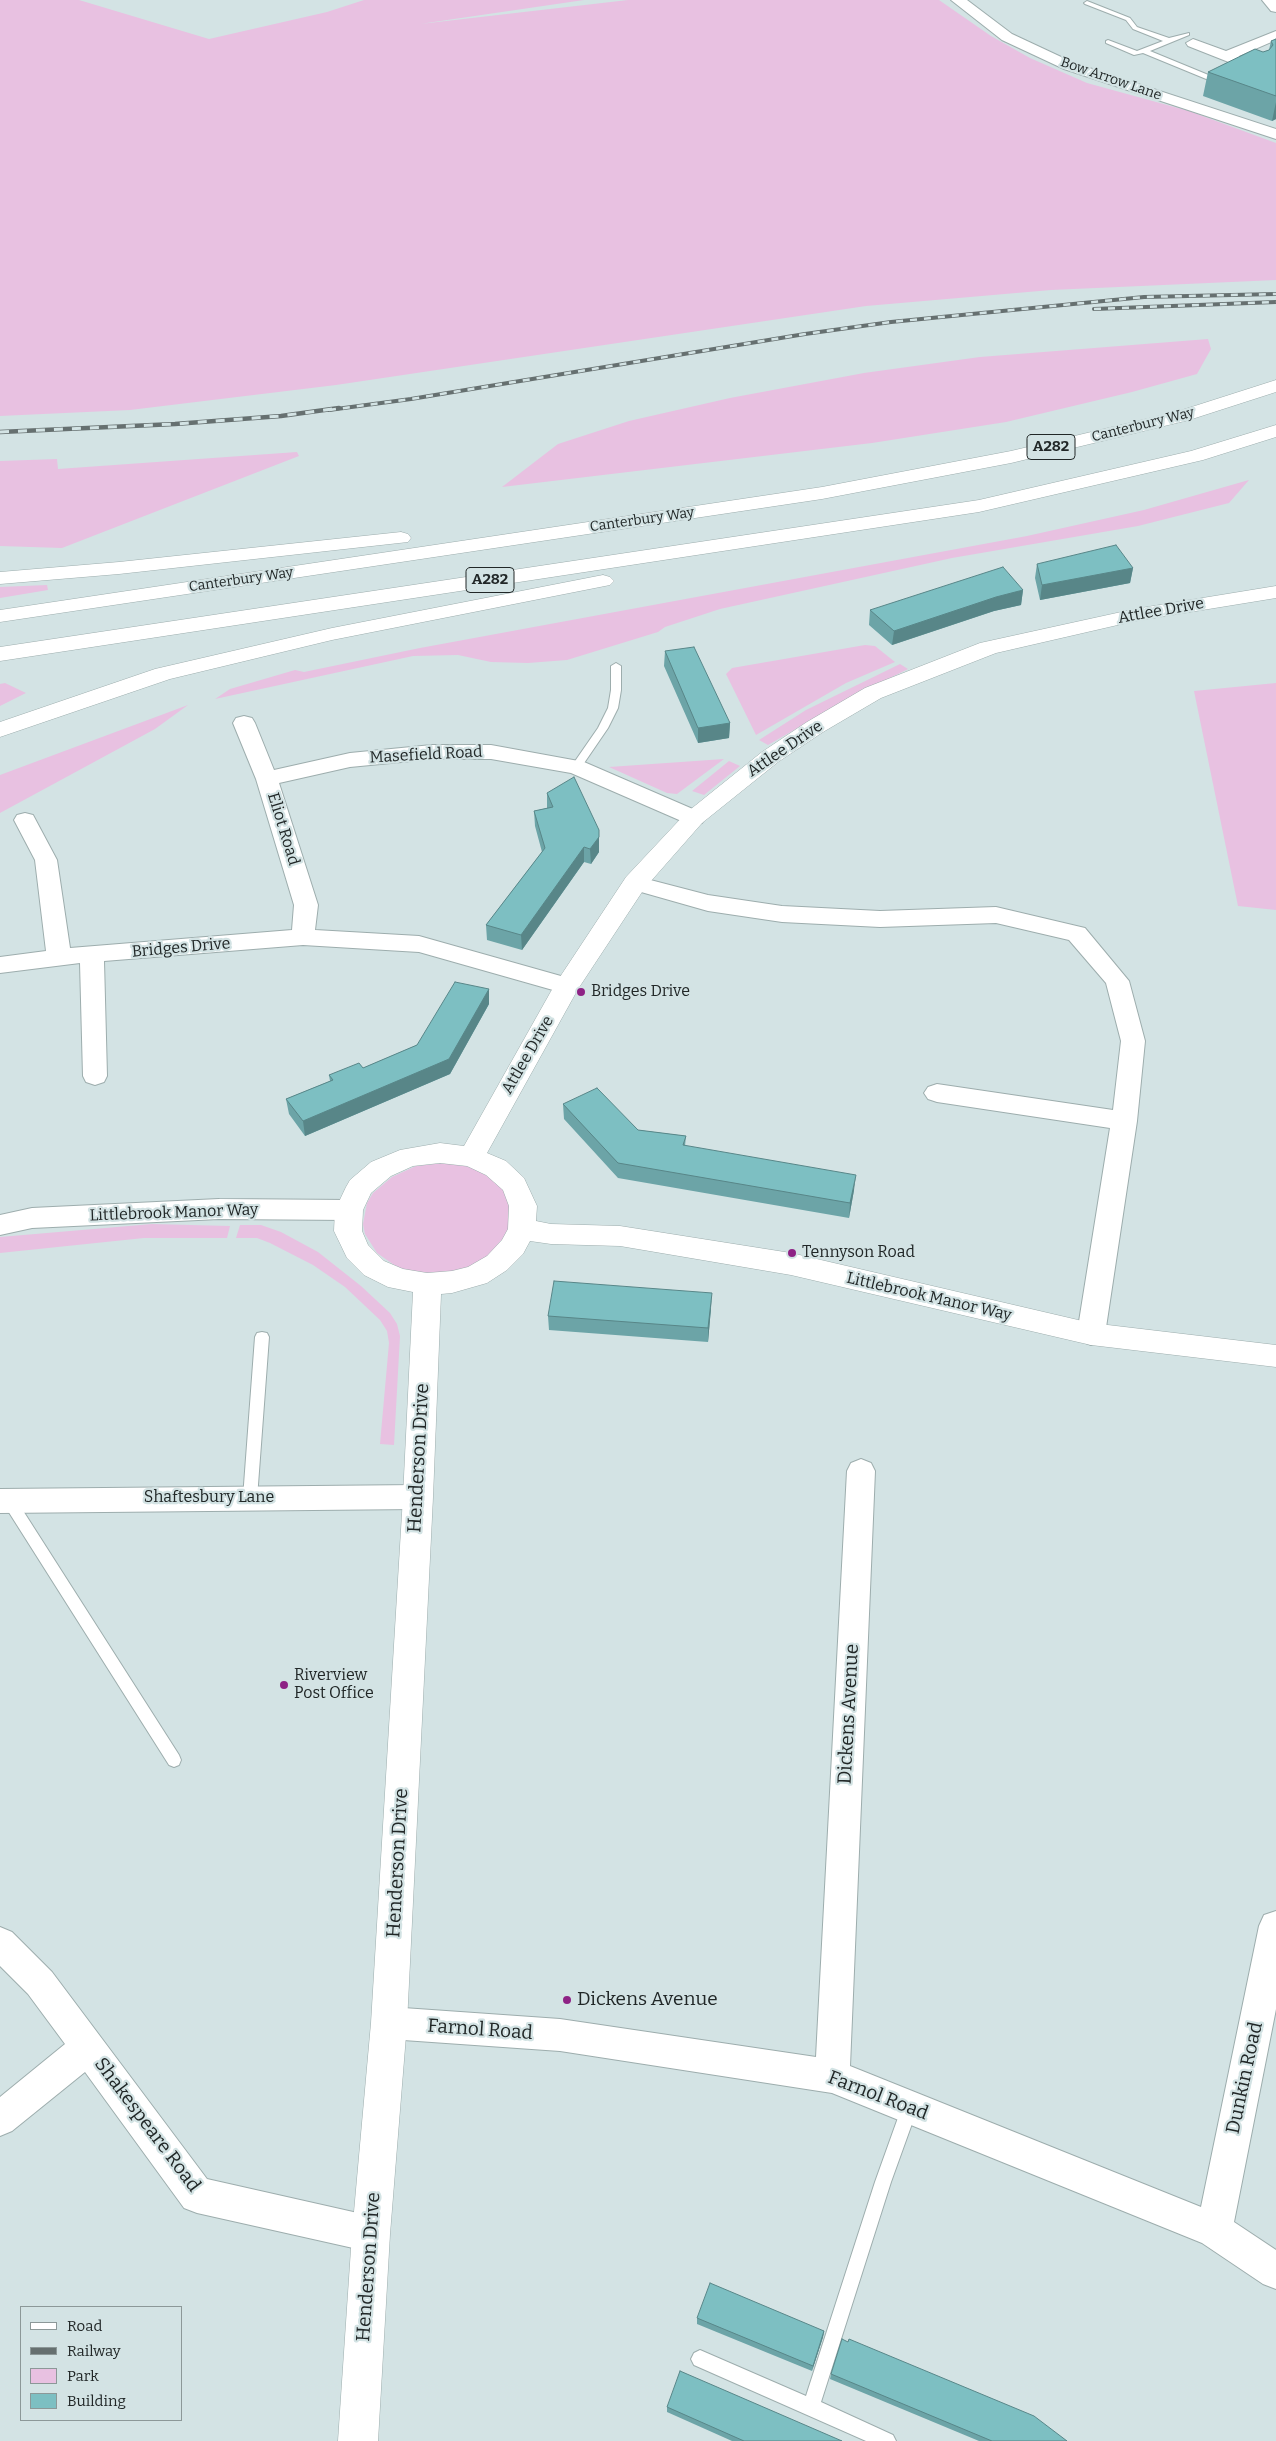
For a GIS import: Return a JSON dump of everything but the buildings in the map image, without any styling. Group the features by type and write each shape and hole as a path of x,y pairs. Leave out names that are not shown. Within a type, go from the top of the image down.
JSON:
{"main road":[{"name":"Canterbury Way","path":"0,616 822,493 1011,457 1182,416 1276,386"},
{"name":"A282","path":"0,730 163,674 332,634 979,506 1196,456 1276,431"},
{"name":"A282","path":"0,578 120,568 822,493"},
{"name":"A282","path":"0,654 979,506"},
{"name":"Attlee Drive","path":"470,1157 567,986 635,883 694,818 732,785 790,743 860,700 917,674 988,648 1048,633 1135,616 1276,592"},
{"path":"440,1153 470,1157 496,1168 514,1185 523,1206 522,1229 513,1247 498,1263 477,1275 452,1282 427,1284 398,1279 374,1268 357,1251 348,1231 349,1210 360,1187 381,1169 409,1157 440,1153"},
{"name":"Littlebrook Manor Way","path":"522,1229 551,1234 620,1236 791,1264 934,1299 1091,1334 1276,1356"},
{"name":"Henderson Drive","path":"358,2441 371,2234 389,2023 418,1497 427,1284"}],"street":[{"name":"Bow Arrow Lane","path":"958,0 1007,37 1070,66 1276,134"},
{"path":"1269,0 1276,8"},
{"path":"1226,56 1276,35"},
{"path":"1186,38 1259,69"},
{"name":"Eliot Road","path":"244,723 267,779 306,905 303,937"},
{"name":"Masefield Road","path":"267,779 350,760 432,752 490,752 576,767 694,818"},
{"path":"25,820 46,860 59,958"},
{"path":"635,883 708,903 782,914 880,918 996,915 1077,934 1117,981 1133,1041 1124,1121 1091,1334"},
{"name":"Bridges Drive","path":"0,965 59,958 303,937 419,944 567,986"},
{"path":"92,955 95,1076"},
{"path":"937,1093 1124,1121"},
{"name":"Littlebrook Manor Way","path":"0,1225 32,1218 209,1210 349,1210"},
{"name":"Dickens Avenue","path":"832,2076 861,1471"},
{"name":"Shaftesbury Lane","path":"4,1500 418,1497"},
{"name":"Dunkin Road","path":"1214,2230 1276,1926"},
{"name":"Shakespeare Road","path":"0,1943 40,1983 197,2195 371,2234"},
{"name":"Farnol Road","path":"389,2023 560,2035 832,2076 1214,2230 1276,2271"},
{"path":"0,2118 88,2047"}],"lane":[{"path":"1087,3 1128,19 1135,28 1167,40"},
{"path":"1108,42 1136,53 1167,40 1186,38"},
{"path":"1144,51 1219,81"},
{"path":"576,767 603,728 613,708 616,690 616,666"},
{"path":"250,1498 262,1337"},
{"path":"4,1500 174,1760"},
{"path":"811,2408 883,2182 910,2108"},
{"path":"700,2359 887,2441"}],"green space":[{"path":"0,0 79,0 209,39 327,12 364,0 584,0 420,24 628,0 939,0 991,36 1030,58 1087,83 1189,111 1276,143 1276,280 1051,290 866,306 336,385 130,410 0,416"},
{"path":"1208,339 1211,349 1197,374 1132,392 1006,422 872,443 502,487 558,444 629,421 730,398 864,373 980,357"},
{"path":"297,452 299,456 62,548 0,546 0,461 57,459 58,469"},
{"path":"1249,480 1229,503 1138,526 952,558 720,609 665,627 658,632 567,660 528,663 491,662 458,655 413,656 215,699 230,689 295,670 304,672 420,648 1027,536 1144,510"},
{"path":"47,585 48,590 0,598 0,587"},
{"path":"865,645 875,646 895,662 846,683 756,735 726,674 732,668"},
{"path":"900,664 908,669 848,699 768,745 759,740 806,710"},
{"path":"5,683 26,693 0,706 0,684"},
{"path":"1276,683 1276,910 1238,906 1194,691"},
{"path":"188,705 155,729 0,813 0,775"},
{"path":"724,759 677,794 667,793 609,767"},
{"path":"729,761 740,766 704,795 692,791"},
{"path":"444,1163 471,1167 493,1179 508,1196 511,1227 491,1256 467,1269 439,1274 410,1271 397,1267 377,1253 365,1234 363,1224 367,1203 373,1193 392,1177 416,1166"},
{"path":"152,1224 230,1226 227,1238 144,1238 0,1253 0,1237"},
{"path":"240,1225 261,1225 281,1232 318,1252 361,1286 390,1313 397,1324 400,1336 394,1445 380,1444 389,1343 387,1331 380,1320 345,1287 313,1265 257,1238 236,1238"}],"railway":[{"path":"329,410 411,399 805,334 891,322 1144,297 1276,294"},
{"path":"1094,309 1276,302"},
{"path":"0,432 175,424 281,416 339,408"}],"place":[{"name":"Bridges Drive","path":"581,992"},
{"name":"Tennyson Road","path":"792,1253"},
{"name":"Riverview Post Office","path":"284,1685"},
{"name":"Dickens Avenue","path":"567,2000"}]}
